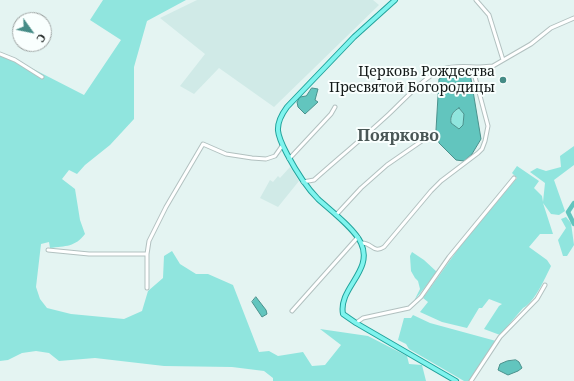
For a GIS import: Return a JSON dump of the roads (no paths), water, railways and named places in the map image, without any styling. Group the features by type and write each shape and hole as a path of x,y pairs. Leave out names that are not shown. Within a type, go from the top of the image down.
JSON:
{"main road":[{"path":"395,0 364,28 287,107 279,120 277,127 278,136 302,182 358,237 361,242 364,253 363,264 357,278 345,296 342,307 343,314 456,381"}],"street":[{"path":"476,0 489,14 503,60"},
{"path":"302,182 314,180 436,72 463,66 493,66 531,44 551,28 574,18"},
{"path":"0,54 15,60 42,77"},
{"path":"361,242 366,242 376,250 384,247 442,181 482,149 488,126 475,77 480,67"},
{"path":"289,159 331,114 335,107"},
{"path":"336,215 361,188 387,165 429,136"},
{"path":"147,288 147,254 149,241 159,220 203,144 226,154 266,159 275,156 282,146"},
{"path":"356,323 363,318 409,308 421,297 449,257 514,178"},
{"path":"292,311 358,237"},
{"path":"48,250 89,254 147,254"},
{"path":"471,381 500,337 537,299 545,285"}],"waterway":[{"path":"574,203 568,212 574,224"}],"place":[{"name":"Церковь Рождества Пресвятой Богородицы","path":"503,80"}],"district":[{"name":"Поярково","path":"398,136"}]}
